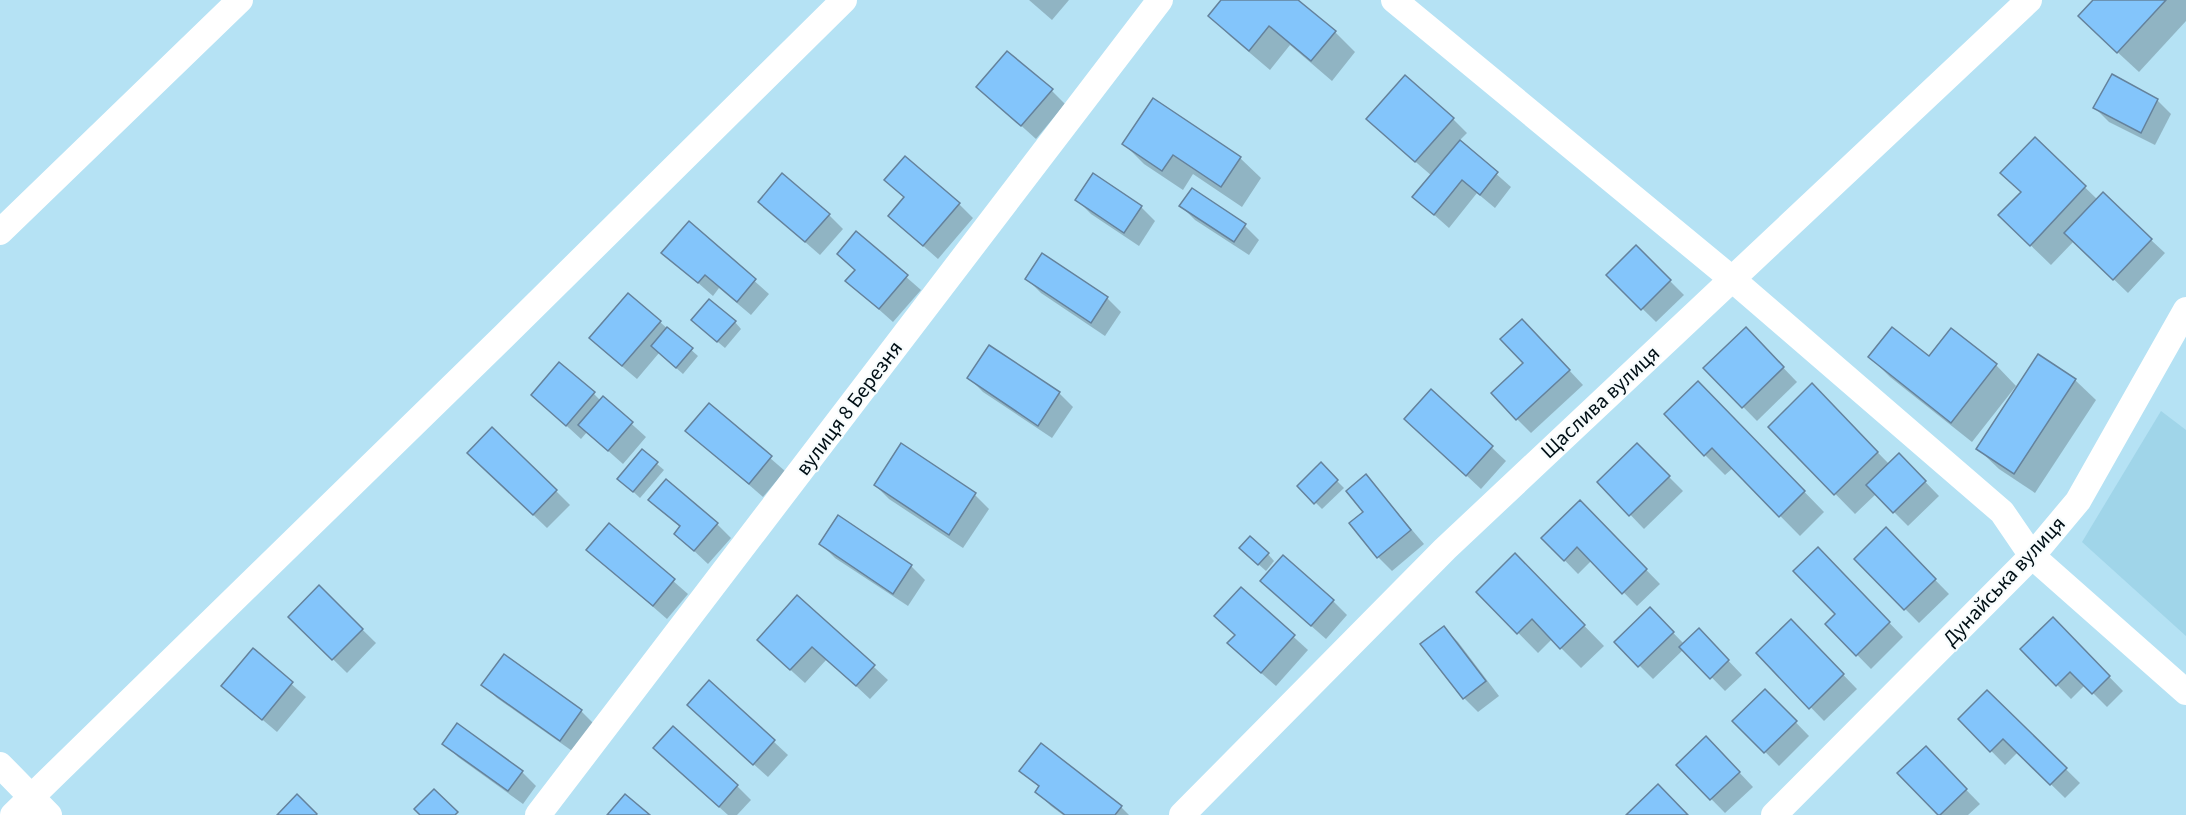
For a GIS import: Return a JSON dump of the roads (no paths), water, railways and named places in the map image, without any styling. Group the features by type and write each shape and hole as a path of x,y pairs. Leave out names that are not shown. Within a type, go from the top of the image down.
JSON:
{"street":[{"path":"0,232 240,0"},
{"path":"13,815 40,806 505,335 844,0"},
{"name":"вулиця 8 Березня","path":"538,815 1160,0"},
{"path":"1394,0 1732,279 2002,512 2032,556 2186,692"},
{"name":"Щаслива вулиця","path":"1182,815 1444,549 2029,0"},
{"name":"Дунайська вулиця","path":"1774,815 2032,556 2078,501 2186,310"},
{"path":"0,765 40,806"}]}
